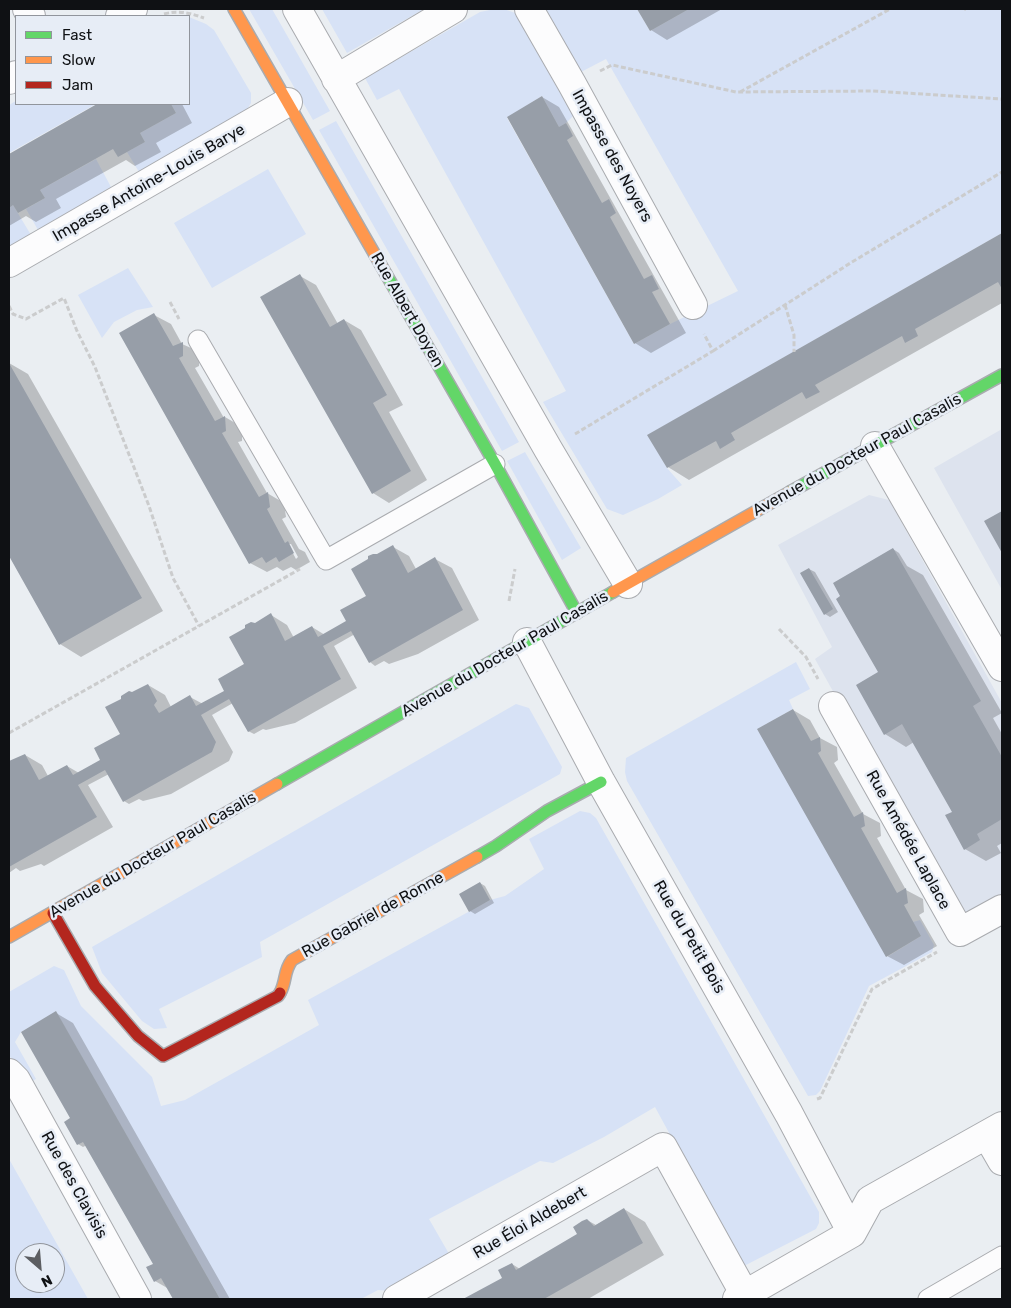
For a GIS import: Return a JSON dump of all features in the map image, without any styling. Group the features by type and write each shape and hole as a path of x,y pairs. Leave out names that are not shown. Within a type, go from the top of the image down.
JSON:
{"street":[{"path":"122,15 133,9"},
{"name":"Rue Albert Doyen","path":"234,9 495,464 577,613"},
{"path":"296,9 548,449 628,584"},
{"path":"336,78 453,9"},
{"name":"Impasse des Noyers","path":"529,9 693,305"},
{"name":"Impasse Antoine-Louis Barye","path":"9,263 288,102"},
{"name":"Avenue du Docteur Paul Casalis","path":"9,937 628,584 1002,375"},
{"path":"874,446 1002,667"},
{"name":"Rue du Petit Bois","path":"527,642 601,782 789,1114 852,1232"},
{"name":"Rue Amédée Laplace","path":"833,706 960,932"},
{"name":"Rue Gabriel de Ronne","path":"53,913 95,986 138,1036 163,1056 278,996 285,984 286,968 292,960 496,846 511,834 601,782"},
{"path":"960,932 1002,909"},
{"name":"Rue des Clavisis","path":"9,1073 16,1080 137,1299"},
{"path":"741,1297 852,1232 870,1200 994,1130 1002,1161"},
{"name":"Rue Éloi Aldebert","path":"397,1299 663,1147 741,1297"}],"lane":[{"path":"198,340 326,560 495,464"},
{"path":"928,1299 1002,1256"}],"path":[{"path":"739,92 890,9"},
{"path":"572,84 612,65 739,92 873,91 1002,99"},
{"path":"548,449 714,351 852,262 1002,172"},
{"path":"9,306 14,314 26,319 64,298 77,331 95,367 149,506 173,578 199,626"},
{"path":"170,302 177,315"},
{"path":"693,305 692,310 714,351"},
{"path":"785,305 794,335 794,352"},
{"path":"9,733 306,565 326,560"},
{"path":"779,629 806,657 833,706"},
{"path":"789,1114 820,1098 872,989 934,955 960,932"}],"shaded area":[{"path":"249,9 272,9 330,111 313,120"},
{"path":"322,9 424,9 347,53"},
{"path":"504,9 515,13 573,116 559,127 542,96 507,118 634,344 738,291 606,59 581,72 546,9 637,9 650,31 689,9 1002,9 1002,233 648,435 667,468 682,485 658,499 623,515 607,509 543,402 566,391 399,89 377,100 365,78 480,12"},
{"path":"190,17 206,24 214,30 251,93 251,103 245,113 139,172 127,152 145,142 140,133 176,113 172,105 190,105"},
{"path":"15,102 15,105 94,105 9,153 9,105"},
{"path":"336,121 519,442 502,451 319,130"},
{"path":"96,159 111,187 38,230 26,209 45,198 40,190"},
{"path":"268,169 306,234 212,288 174,223"},
{"path":"13,205 31,235 9,247 9,208"},
{"path":"128,268 153,307 137,310 114,322 102,338 78,295"},
{"path":"1002,429 1002,590 934,468"},
{"path":"525,452 581,548 562,560 507,461"},
{"path":"869,495 889,500 1002,703 1002,897 960,919 815,659 832,647 778,545"},
{"path":"796,662 810,689 789,700 793,709 758,729 887,957 921,936 913,922 920,920 934,945 932,952 869,986 820,1091 816,1095 808,1096 627,781 625,772 626,758"},
{"path":"516,704 529,708 562,767 560,774 260,942 262,957 159,1009 167,1028 154,1029 142,1021 102,973 92,947"},
{"path":"580,811 590,813 596,818 819,1212 819,1223 816,1229 742,1267 655,1107 604,1137 553,1163 540,1161 429,1219 452,1259 390,1291 378,1290 361,1299 220,1299 56,1012 21,1032 15,1042 36,1079 27,1084 9,1055 9,992 54,966 64,970 81,1006 152,1077 161,1106 185,1100 319,1025 308,1000 490,900 505,896 544,869 529,839"},
{"path":"9,1159 56,1243 15,1243 15,1293 65,1293 65,1258 88,1299 9,1299"}],"building":[{"path":"637,9 689,9 650,31"},
{"path":"542,96 559,127 566,123 570,130 573,136 567,140 602,203 609,199 616,213 610,217 644,279 652,275 659,289 652,292 670,324 634,344 507,117"},
{"path":"95,105 172,105 176,113 140,133 145,142 118,157 113,149 40,190 45,198 18,213 13,205 9,208 9,154"},
{"path":"1002,233 1002,289 998,282 915,329 918,336 905,343 902,336 815,385 820,392 806,399 802,392 731,433 735,440 720,449 716,441 667,468 647,435"},
{"path":"300,274 330,327 344,319 387,395 373,403 411,471 372,494 260,297"},
{"path":"154,313 173,346 183,342 183,356 179,358 215,421 225,416 226,431 222,433 259,497 268,492 270,507 267,509 285,543 288,541 294,553 279,562 276,557 266,563 262,557 249,564 119,333"},
{"path":"9,363 142,598 59,645 9,556"},
{"path":"1002,511 1002,553 984,521"},
{"path":"393,545 408,573 435,557 463,610 369,663 351,631 323,646 341,679 248,732 229,699 201,715 216,742 212,752 123,802 105,770 78,785 97,817 9,867 9,761 25,754 39,780 67,765 73,775 100,760 94,748 120,734 105,707 121,699 121,696 129,691 132,692 148,684 157,701 154,705 159,713 190,695 196,706 224,691 218,679 244,664 229,637 245,628 245,625 251,622 255,623 271,613 285,641 312,626 318,637 346,621 340,610 366,596 351,569 368,559 368,556 377,554"},
{"path":"893,548 981,701 973,706 1002,757 1002,819 977,834 980,840 964,850 945,815 952,812 902,724 884,735 856,685 878,672 836,599 840,596 833,583"},
{"path":"809,568 833,609 824,615 800,573"},
{"path":"793,709 811,741 820,737 821,751 818,753 854,817 863,812 865,826 861,828 897,893 906,888 908,903 904,905 921,936 886,957 757,729"},
{"path":"480,882 490,900 469,912 459,894"},
{"path":"56,1011 220,1299 173,1299 161,1278 154,1282 146,1267 153,1264 83,1142 77,1145 64,1122 70,1118 21,1032"},
{"path":"624,1208 643,1243 544,1299 463,1299 502,1278 498,1270 512,1263 516,1270 577,1234 573,1227 582,1221 587,1219 594,1226"}],"traffic: fast":[{"path":"386,274 495,464 577,613"},
{"path":"790,492 1002,375"},
{"path":"277,784 613,592"},
{"path":"477,857 547,811 601,782"}],"traffic: slow":[{"path":"234,9 386,274"},
{"path":"613,592 790,492"},
{"path":"9,937 277,784"},
{"path":"280,993 287,968 292,960 477,857"}],"traffic: jam":[{"path":"53,913 95,986 138,1036 163,1056 278,996 280,993"}]}
